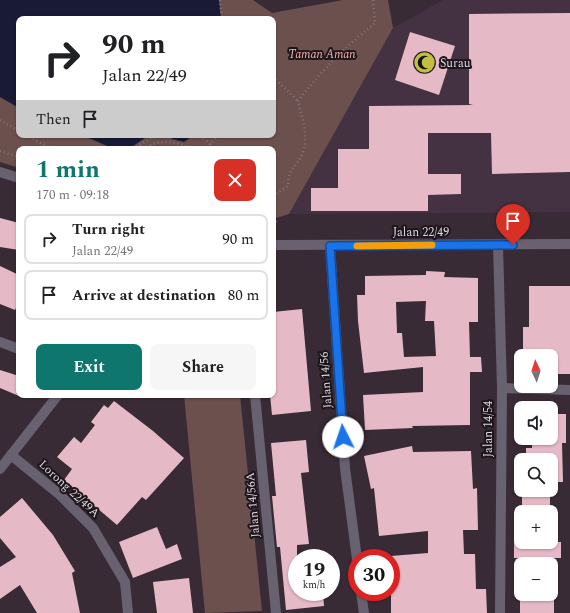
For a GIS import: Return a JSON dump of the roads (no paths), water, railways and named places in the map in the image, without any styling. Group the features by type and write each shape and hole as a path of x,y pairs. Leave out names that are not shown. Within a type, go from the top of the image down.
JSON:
{"street":[{"path":"0,172 16,177"},
{"name":"Jalan 22/49","path":"276,246 570,244"},
{"name":"Jalan 14/54","path":"498,245 502,388 500,613"},
{"name":"Jalan 14/56","path":"330,246 346,468 356,549"},
{"path":"0,342 16,348"},
{"path":"502,388 570,390"},
{"path":"0,469 56,398"},
{"name":"Jalan 14/56A","path":"255,398 276,613"},
{"name":"Lorong 22/49A","path":"11,455 60,494 93,528 125,582 128,613"},
{"path":"362,601 364,613"}],"water":[{"path":"0,0 219,0 221,16 16,16 16,106 0,97"},
{"path":"89,138 145,138 133,146 107,146"},
{"path":"172,138 190,138 184,142"}],"place":[{"name":"Surau","path":"425,63"}],"park label":[{"name":"Taman Aman","path":"322,54"}]}
